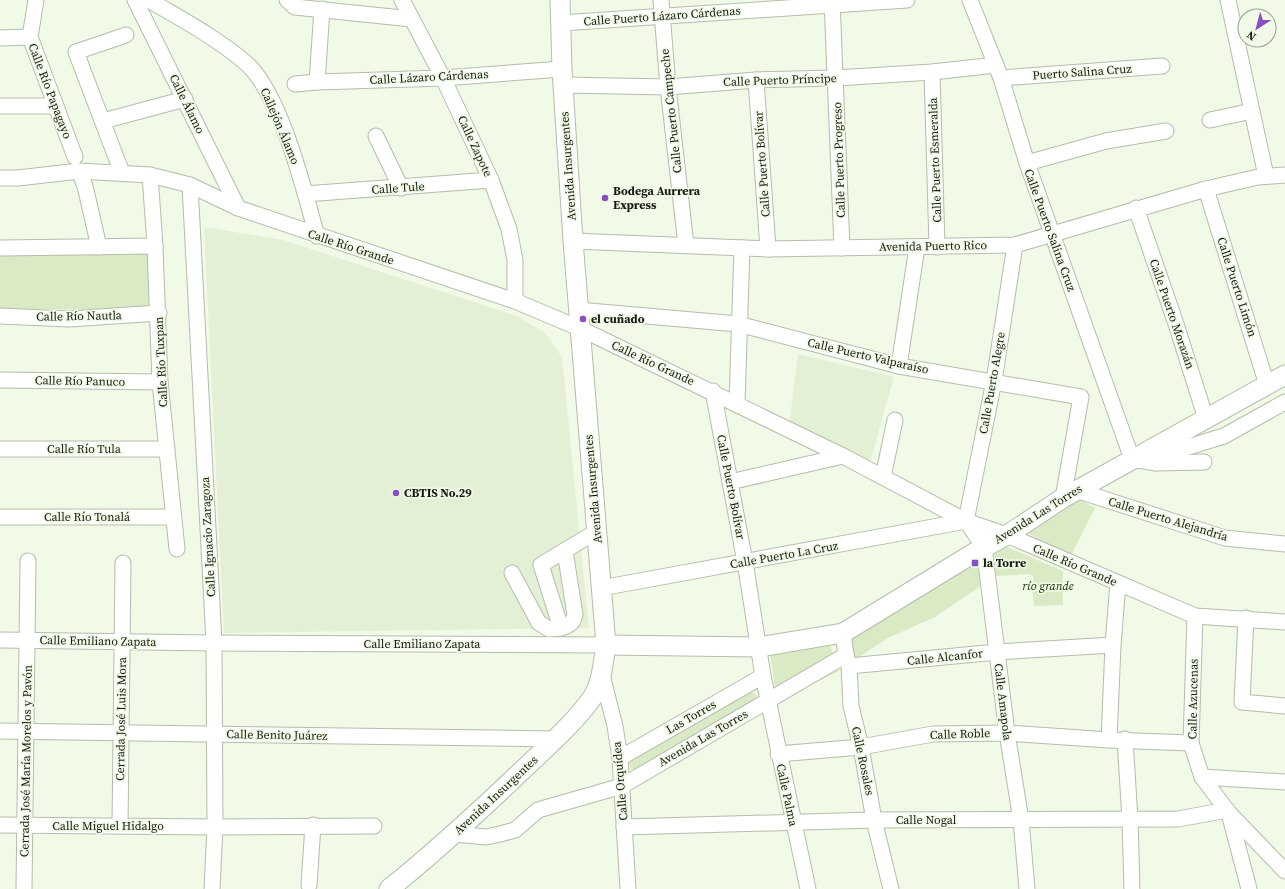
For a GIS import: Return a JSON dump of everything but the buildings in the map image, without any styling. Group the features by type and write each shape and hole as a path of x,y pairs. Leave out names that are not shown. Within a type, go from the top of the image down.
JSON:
{"main road":[{"name":"Avenida Insurgentes","path":"389,889 455,834 554,739 593,697 602,675 606,645 573,241 560,0"},
{"name":"Avenida Las Torres","path":"843,633 984,547 1007,536 1069,494 1285,376"},
{"name":"Calle Emiliano Zapata","path":"606,645 759,647 843,633"}],"street":[{"name":"Calle Río Papagayo","path":"36,0 30,37 85,186 99,247"},
{"name":"Calle Álamo","path":"136,0 238,208"},
{"name":"Callejón Álamo","path":"149,0 228,49 247,64 256,75 273,104 295,160 317,236"},
{"name":"Calle Zapote","path":"402,0 443,78 491,180 509,229 515,260 515,301"},
{"name":"Calle Puerto Campeche","path":"661,0 668,87 686,245"},
{"name":"Calle Puerto Lázaro Cárdenas","path":"561,23 832,2 907,0"},
{"name":"Calle Puerto Salina Cruz","path":"970,0 998,72 1027,163 1132,459"},
{"path":"1228,0 1266,176"},
{"name":"Calle Puerto Progreso","path":"832,2 842,248"},
{"path":"291,4 322,10 412,19"},
{"path":"317,82 322,10"},
{"path":"122,172 76,52 126,35"},
{"path":"0,38 30,37"},
{"name":"Puerto Salina Cruz","path":"998,72 1162,66"},
{"name":"Calle Puerto Príncipe","path":"563,77 668,87 756,80 836,78 932,72 998,72"},
{"name":"Calle Puerto Esmeralda","path":"932,72 937,247"},
{"name":"Calle Lázaro Cárdenas","path":"295,84 443,78 563,77"},
{"name":"Calle Puerto Bolívar","path":"756,80 768,249"},
{"path":"103,121 185,98"},
{"path":"0,106 55,106"},
{"path":"1210,120 1252,111"},
{"path":"1027,163 1106,141 1166,131"},
{"path":"376,136 401,188"},
{"name":"Calle Río Grande","path":"0,178 18,178 77,164 122,172 150,175 190,185 238,208 317,236 515,301 579,319 712,391 843,456 966,521 1007,536 1195,616 1246,618 1285,622"},
{"name":"Calle Río Tuxpan","path":"150,175 155,246 160,382 177,549"},
{"name":"Avenida Puerto Rico","path":"573,241 768,249 1015,245 1136,208 1206,189 1266,176 1285,175"},
{"name":"Calle Tule","path":"305,194 401,188 491,180"},
{"name":"Calle Ignacio Zaragoza","path":"190,185 214,643 215,827 212,889"},
{"name":"Calle Puerto Limón","path":"1206,189 1268,385"},
{"name":"Calle Puerto Morazán","path":"1136,208 1176,324 1206,419"},
{"name":"Calle Puerto Alegre","path":"966,521 994,381 1015,245"},
{"path":"0,248 155,246"},
{"path":"899,366 917,246"},
{"path":"737,403 738,324 742,248"},
{"name":"Calle Río Nautla","path":"0,316 69,319 158,313"},
{"name":"Calle Puerto Valparaíso","path":"579,319 738,324 899,366 994,381 1081,398 1069,494"},
{"name":"Calle Río Panuco","path":"0,380 160,382"},
{"name":"Calle Puerto Bolívar","path":"712,391 745,562 768,700"},
{"path":"1156,463 1162,455 1224,436 1285,402"},
{"path":"883,477 895,420"},
{"name":"Calle Río Tula","path":"0,449 167,449"},
{"path":"730,482 843,456"},
{"path":"1132,459 1156,463 1204,462"},
{"name":"Calle Puerto Alejandría","path":"1069,494 1225,538 1285,544"},
{"name":"Calle Río Tonalá","path":"0,517 173,517"},
{"name":"Calle Amapola","path":"966,521 984,547 1028,889"},
{"name":"Calle Puerto La Cruz","path":"601,588 966,521"},
{"path":"561,628 541,565 596,532"},
{"path":"512,573 539,623 550,629 568,626 573,621 575,615 565,551"},
{"name":"Cerrada José María Morelos y Pavón","path":"24,889 28,561"},
{"name":"Cerrada José Luis Mora","path":"120,826 123,564"},
{"path":"1109,740 1113,645 1118,583"},
{"name":"Calle Azucenas","path":"1195,616 1191,743 1202,777 1228,812 1249,889"},
{"path":"1246,618 1242,702 1285,706"},
{"name":"Calle Rosales","path":"843,633 848,661 851,706 861,747 874,820 891,889"},
{"name":"Calle Emiliano Zapata","path":"0,640 214,643 606,645"},
{"name":"Calle Alcanfor","path":"848,661 1113,645"},
{"name":"Avenida Las Torres","path":"455,834 486,837 515,830 538,810 622,786 768,700 848,661"},
{"name":"Calle Orquídea","path":"602,675 615,726 620,758 628,889"},
{"name":"Las Torres","path":"620,758 763,676"},
{"name":"Calle Palma","path":"768,700 778,754 808,889"},
{"name":"Calle Benito Juárez","path":"0,731 554,739"},
{"name":"Calle Roble","path":"778,754 861,747 933,734 1007,733 1109,740 1125,739 1191,743"},
{"path":"1125,739 1130,820 1132,889"},
{"path":"1202,777 1285,782"},
{"path":"1228,812 1285,871"},
{"name":"Calle Nogal","path":"624,828 874,820 1130,820 1178,818 1228,812"},
{"name":"Calle Miguel Hidalgo","path":"0,825 215,827 374,826"},
{"path":"309,885 313,826"}],"shaded area":[{"name":"CBTIS No.29","path":"204,227 283,240 517,316 545,333 562,357 589,628 224,633"},
{"path":"798,354 894,377 869,465 789,426"}],"green space":[{"path":"151,251 152,310 0,309 0,254"},
{"path":"1075,497 1095,508 1070,557 1024,531"},
{"name":"río grande","path":"1000,544 1063,571 1063,605 1034,606 1032,584 1034,577 1029,574 996,576 993,551"},
{"path":"977,554 984,584 935,617 888,638 854,660 847,637"},
{"path":"830,644 839,671 777,701 770,654"},
{"path":"751,691 757,696 753,703 634,770 630,768 629,760"}],"place":[{"name":"Bodega Aurrera Express","path":"605,198"},
{"name":"el cuñado","path":"583,319"},
{"name":"CBTIS No.29","path":"396,493"},
{"name":"la Torre","path":"975,563"}]}
